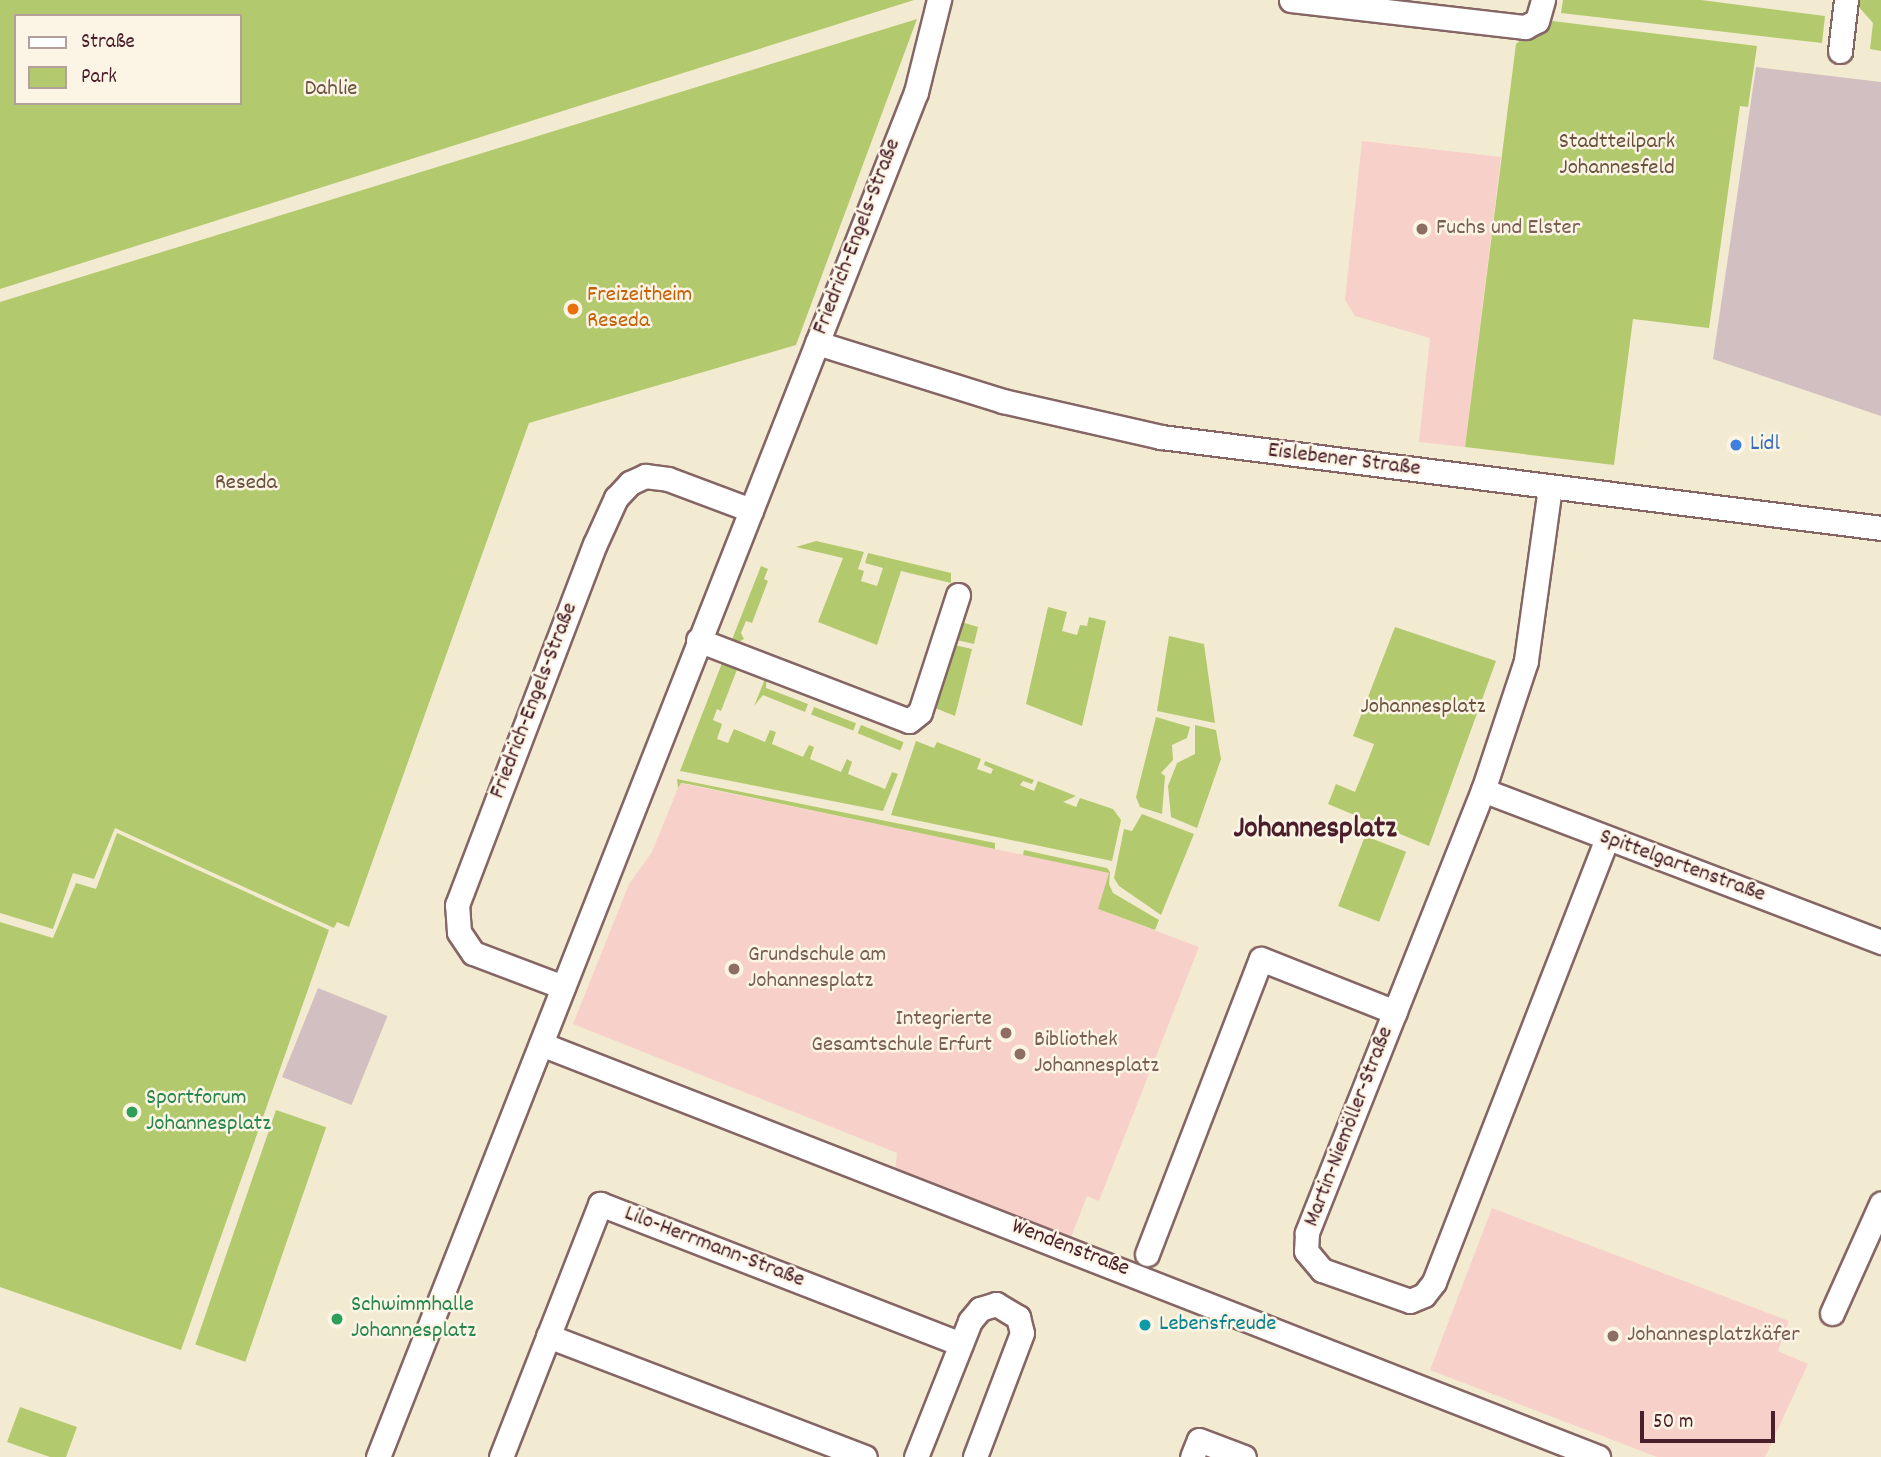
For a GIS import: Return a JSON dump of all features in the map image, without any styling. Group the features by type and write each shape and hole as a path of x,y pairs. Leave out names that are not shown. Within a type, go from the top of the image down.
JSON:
{"street":[{"name":"Friedrich-Engels-Straße","path":"378,1457 916,92 939,0"},
{"path":"1291,0 1525,27 1537,21 1543,0"},
{"path":"1840,51 1846,0"},
{"name":"Eislebener Straße","path":"817,343 1003,401 1105,426 1227,447 1881,528"},
{"name":"Friedrich-Engels-Straße","path":"563,987 473,953 459,932 457,905 595,544 616,498 630,483 645,476 668,479 751,510"},
{"name":"Martin-Niemöller-Straße","path":"1550,487 1526,661 1483,790 1307,1233 1306,1251 1322,1270 1410,1301 1424,1295 1434,1282 1606,840"},
{"path":"698,640 909,721 920,712 958,595"},
{"name":"Spittelgartenstraße","path":"1483,790 1606,840 1618,839 1881,942"},
{"name":"Wendenstraße","path":"1147,1254 1261,959 1395,1012"},
{"name":"Wendenstraße","path":"541,1044 1598,1457"},
{"name":"Lilo-Herrmann-Straße","path":"501,1457 600,1203 961,1344"},
{"path":"1832,1313 1881,1204"},
{"path":"916,1457 974,1314 988,1305 1005,1306 1021,1324 1020,1341 975,1457"},
{"path":"548,1336 865,1457"},
{"path":"1196,1448 1244,1457"}],"shaded area":[{"path":"1756,67 1881,82 1881,416 1713,359"},
{"name":"Fuchs und Elster","path":"1362,141 1501,157 1465,447 1419,442 1430,338 1355,316 1345,300"},
{"name":"Integrierte Gesamtschule Erfurt","path":"680,783 1110,873 1098,909 1199,947 1099,1201 1087,1196 1070,1240 895,1170 897,1153 573,1024 629,884 652,852"},
{"path":"318,988 388,1016 352,1105 282,1077"},
{"name":"Johannesplatzkäfer","path":"1492,1208 1789,1321 1778,1351 1808,1364 1765,1457 1657,1457 1430,1370"}],"green space":[{"name":"Dahlie","path":"0,0 914,0 0,289"},
{"path":"1563,0 1701,0 1825,16 1822,43 1561,13"},
{"path":"1859,0 1881,0 1881,51 1870,49 1873,23 1858,6"},
{"name":"Reseda","path":"917,19 796,345 529,423 349,927 337,922 334,928 115,828 94,879 73,873 53,929 0,913 0,302"},
{"name":"Stadtteilpark Johannesfeld","path":"1544,20 1757,46 1748,107 1740,106 1709,328 1633,319 1614,465 1465,447 1516,44"},
{"path":"816,541 864,552 858,569 864,571 861,581 877,586 883,568 865,563 868,553 951,573 951,583 901,571 877,645 818,622 843,558 796,547"},
{"path":"761,566 768,569 764,579 768,581 752,623 746,621 741,633 744,639 735,644 731,642"},
{"path":"1048,607 1067,612 1062,631 1077,635 1080,625 1087,626 1089,617 1106,621 1082,726 1026,704"},
{"path":"958,621 978,627 974,644 952,639"},
{"name":"Johannesplatz","path":"1395,627 1496,661 1429,846 1328,804 1336,784 1355,792 1370,755 1374,744 1353,736"},
{"path":"1169,636 1204,644 1215,723 1157,711"},
{"path":"950,644 972,649 955,716 930,706"},
{"path":"724,658 738,667 721,711 717,709 713,720 722,724 717,739 728,743 734,729 765,742 770,730 776,732 772,744 803,757 809,745 814,747 810,759 841,772 847,759 852,762 848,774 885,789 892,772 898,774 883,811 680,771"},
{"path":"767,674 766,688 808,704 805,712 763,695 754,706"},
{"path":"814,707 856,723 853,731 811,714"},
{"path":"1156,717 1190,727 1187,738 1172,745 1173,760 1161,773 1165,776 1162,814 1140,807 1136,797"},
{"path":"861,725 904,742 900,751 858,733"},
{"path":"1195,725 1216,730 1221,759 1197,828 1171,817 1168,786 1177,763 1195,754"},
{"path":"916,741 934,748 937,742 981,759 977,769 991,774 993,769 984,765 985,761 1034,780 1032,784 1023,781 1020,785 1034,791 1038,781 1076,796 1063,802 1076,807 1080,798 1113,809 1121,820 1112,861 891,815"},
{"path":"677,779 995,843 995,849 688,784 681,783 678,788"},
{"path":"1142,814 1194,834 1161,915 1119,886 1114,878 1124,829 1132,831"},
{"name":"Sportforum Johannesplatz","path":"117,833 329,930 181,1350 0,1287 0,922 53,938 76,883 96,889"},
{"path":"1365,836 1406,852 1379,922 1338,906"},
{"path":"1024,850 1107,868 1110,872 1109,884 1113,893 1159,920 1155,930 1098,909 1109,873 1023,855"},
{"path":"276,1110 326,1127 245,1362 195,1344"},
{"path":"20,1407 77,1427 66,1457 50,1457 7,1442"}],"place":[{"name":"Fuchs und Elster","path":"1422,229"},
{"name":"Freizeitheim Reseda","path":"573,309"},
{"name":"Lidl","path":"1736,445"},
{"name":"Grundschule am Johannesplatz","path":"734,969"},
{"name":"Integrierte Gesamtschule Erfurt","path":"1006,1033"},
{"name":"Bibliothek Johannesplatz","path":"1020,1054"},
{"name":"Sportforum Johannesplatz","path":"132,1112"},
{"name":"Schwimmhalle Johannesplatz","path":"337,1319"},
{"name":"Lebensfreude","path":"1145,1325"},
{"name":"Johannesplatzkäfer","path":"1613,1336"}],"district":[{"name":"Johannesplatz","path":"1315,831"}]}
